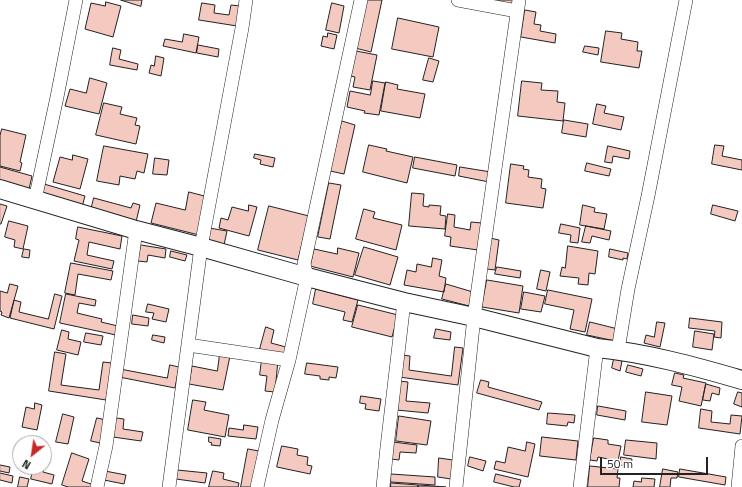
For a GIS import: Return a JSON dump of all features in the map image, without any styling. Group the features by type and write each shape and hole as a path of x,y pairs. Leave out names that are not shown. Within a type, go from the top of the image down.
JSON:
{"street":[{"path":"35,200 76,0"},
{"path":"169,487 201,247 246,0"},
{"path":"257,487 272,420 289,360 306,277 304,264 361,0"},
{"path":"456,487 474,316 518,5 458,0"},
{"path":"618,350 628,289 648,196 686,0"},
{"path":"0,189 136,230 306,277 404,302 474,316 597,348 618,350 689,365 742,380"},
{"path":"97,487 106,446 136,230"},
{"path":"383,487 404,302"},
{"path":"188,345 289,360"},
{"path":"580,487 597,348"},
{"path":"738,487 742,446"}],"building":[{"path":"121,0 142,0 141,6"},
{"path":"366,0 382,0 371,52 355,48"},
{"path":"492,0 515,0 514,8"},
{"path":"106,2 121,6 113,37 85,29 91,3 105,6"},
{"path":"202,3 215,5 214,13 229,15 231,5 240,6 237,26 199,20"},
{"path":"332,3 344,6 339,33 326,30"},
{"path":"525,10 536,12 534,24 541,25 540,31 556,34 555,43 521,37"},
{"path":"398,18 439,27 433,57 392,49"},
{"path":"606,31 622,33 621,39 638,42 637,51 642,51 639,68 601,62"},
{"path":"328,33 337,35 334,49 321,46 323,36 327,37"},
{"path":"184,34 199,37 196,53 163,46 165,39 182,42"},
{"path":"198,45 219,49 218,57 197,53"},
{"path":"585,46 599,48 598,55 583,52"},
{"path":"113,48 121,50 119,59 138,64 137,70 110,65"},
{"path":"356,51 377,55 370,90 353,87 355,77 351,76"},
{"path":"156,56 164,58 161,76 149,73 151,65 154,66"},
{"path":"429,58 439,61 433,82 423,80"},
{"path":"90,78 107,83 99,114 65,106 70,89 86,93"},
{"path":"373,81 385,83 379,115 364,113 365,111 347,107 350,91 370,95"},
{"path":"522,81 542,83 541,90 558,91 557,102 565,103 563,121 518,116"},
{"path":"386,82 398,85 397,89 425,94 420,118 381,111"},
{"path":"104,103 122,107 120,114 137,118 135,125 140,126 136,144 96,135"},
{"path":"597,104 606,106 604,113 624,117 621,130 593,124"},
{"path":"564,120 588,124 586,137 562,133"},
{"path":"342,121 355,125 344,174 330,171"},
{"path":"2,129 26,135 20,162 22,163 20,171 0,166 0,136"},
{"path":"369,145 387,149 386,151 413,157 407,183 363,172"},
{"path":"715,145 724,146 722,156 742,160 742,170 712,164"},
{"path":"104,146 148,154 144,173 137,171 135,179 120,176 119,185 97,181"},
{"path":"608,146 630,151 629,159 613,156 612,163 605,162"},
{"path":"255,154 275,158 273,167 260,164 261,160 254,158"},
{"path":"73,155 88,159 80,189 53,182 60,157 72,160"},
{"path":"415,157 457,165 455,176 413,168"},
{"path":"155,158 169,160 167,175 153,174"},
{"path":"587,163 611,169 609,176 585,171"},
{"path":"511,164 524,166 523,169 529,170 528,177 542,179 541,188 546,189 543,208 506,203"},
{"path":"0,167 32,176 29,189 0,181"},
{"path":"460,167 491,172 489,182 459,176"},
{"path":"329,183 341,185 330,239 318,237"},
{"path":"44,184 85,196 82,207 41,194"},
{"path":"189,192 208,197 199,235 151,223 156,203 185,210"},
{"path":"412,193 424,194 423,206 441,206 440,215 446,216 445,229 409,226"},
{"path":"94,198 131,208 133,203 140,205 136,222 91,210"},
{"path":"0,204 7,206 1,224 0,224"},
{"path":"249,205 257,207 249,236 219,228 221,218 228,220 232,207 248,211"},
{"path":"583,205 595,208 594,212 607,214 604,229 580,225"},
{"path":"713,205 738,211 735,221 711,214"},
{"path":"269,206 309,216 298,260 258,250"},
{"path":"364,209 375,212 373,218 402,225 396,250 356,239"},
{"path":"448,214 455,215 454,227 470,230 471,222 482,223 478,250 450,246 451,237 445,236"},
{"path":"9,221 28,226 23,249 14,247 15,240 5,237"},
{"path":"561,224 580,228 578,243 570,242 571,235 559,233"},
{"path":"586,226 611,231 609,240 592,236 590,243 582,242"},
{"path":"78,227 122,236 120,249 89,242 87,255 114,261 112,269 74,261 79,240 76,239"},
{"path":"209,228 227,231 224,245 207,241"},
{"path":"490,238 499,240 495,270 487,269"},
{"path":"141,245 166,249 165,258 148,255 147,262 138,261"},
{"path":"568,246 598,251 595,274 589,273 588,285 578,284 579,278 560,276 562,267 565,268"},
{"path":"364,247 398,257 390,285 355,275"},
{"path":"338,248 359,253 353,277 310,266 314,249 337,254"},
{"path":"24,249 30,250 29,258 22,257"},
{"path":"610,249 628,253 627,259 623,258 623,260 609,257"},
{"path":"171,251 187,255 185,261 170,257"},
{"path":"433,258 442,260 439,276 446,278 444,292 404,285 407,270 416,272 417,264 431,267"},
{"path":"71,263 113,271 111,280 78,274 75,295 65,293"},
{"path":"497,267 521,271 520,278 495,274"},
{"path":"541,270 550,272 546,291 537,289"},
{"path":"487,280 523,286 519,313 482,307"},
{"path":"10,284 18,286 9,318 1,315 0,291 7,293"},
{"path":"446,284 473,292 469,306 442,299"},
{"path":"316,289 358,300 352,322 343,320 345,312 313,304"},
{"path":"548,290 592,299 585,332 570,329 574,310 545,304"},
{"path":"524,292 545,296 541,312 521,309"},
{"path":"55,294 62,296 54,329 10,318 14,300 21,302 19,312 48,319"},
{"path":"66,294 96,300 95,306 79,303 77,313 102,319 101,322 118,326 116,335 60,323"},
{"path":"148,304 169,309 166,322 152,319 154,313 146,312"},
{"path":"358,305 398,315 392,337 352,327"},
{"path":"133,315 149,318 148,326 132,324"},
{"path":"690,318 722,322 721,338 714,337 715,331 689,328"},
{"path":"590,322 618,329 615,341 587,335"},
{"path":"657,322 665,323 660,347 644,343 646,335 654,337"},
{"path":"266,327 274,330 271,343 286,347 284,356 260,349"},
{"path":"436,329 451,332 450,340 434,338"},
{"path":"62,330 69,332 68,339 81,342 78,355 57,350"},
{"path":"695,331 714,334 712,350 693,347"},
{"path":"86,333 103,336 101,345 84,342"},
{"path":"153,335 165,337 164,343 152,340"},
{"path":"455,347 463,348 458,385 399,377 402,355 410,356 409,370 451,376"},
{"path":"55,352 66,354 61,385 99,390 103,362 112,363 106,400 49,391"},
{"path":"220,354 230,356 223,390 189,384 192,366 217,371"},
{"path":"262,359 278,360 275,392 265,391 267,376 260,375"},
{"path":"614,359 622,361 620,371 612,368"},
{"path":"307,363 338,367 336,378 329,377 329,380 320,379 320,376 305,374"},
{"path":"170,365 179,367 175,388 119,377 120,369 167,378"},
{"path":"628,365 643,369 641,376 626,372"},
{"path":"675,373 684,375 683,378 706,383 701,406 679,401 682,387 672,385"},
{"path":"481,380 489,382 488,387 542,402 539,410 477,393"},
{"path":"399,381 408,382 406,401 430,403 428,413 396,410"},
{"path":"706,384 720,388 719,395 712,393 710,401 703,400"},
{"path":"646,392 672,396 667,425 642,422"},
{"path":"738,392 742,393 742,407 734,404"},
{"path":"361,396 381,399 379,411 365,409 366,404 360,403"},
{"path":"193,400 206,402 204,410 229,415 225,437 188,430"},
{"path":"35,403 42,405 37,430 22,427 26,407 34,409"},
{"path":"598,406 626,411 625,420 597,415"},
{"path":"701,409 712,411 711,422 730,424 731,415 742,416 740,434 699,428"},
{"path":"548,413 575,415 574,423 568,422 567,426 547,424"},
{"path":"63,414 74,417 68,444 56,442"},
{"path":"399,416 431,421 427,445 396,441"},
{"path":"97,418 106,420 100,443 91,441"},
{"path":"116,418 124,419 123,429 143,432 141,441 113,437"},
{"path":"244,425 258,427 256,439 228,436 229,428 243,430"},
{"path":"209,437 221,439 220,446 211,445 212,443 209,442"},
{"path":"542,437 578,441 576,460 540,456"},
{"path":"594,438 608,440 608,444 621,446 618,461 598,457 597,461 590,460"},
{"path":"626,440 657,443 656,459 624,455"},
{"path":"393,442 417,445 416,453 400,452 399,460 391,459"},
{"path":"527,442 535,444 528,477 494,469 496,461 505,463 508,447 525,451"},
{"path":"282,446 298,449 297,455 308,457 307,465 312,466 310,474 277,467"},
{"path":"248,449 259,451 252,487 241,487"},
{"path":"72,453 89,459 82,481 94,485 93,487 68,487 62,485"},
{"path":"470,457 486,461 483,471 468,466"},
{"path":"621,457 632,459 631,466 620,465"},
{"path":"439,458 453,460 451,479 438,477"},
{"path":"0,465 10,467 9,473 0,471"},
{"path":"590,466 618,469 617,478 620,478 619,487 588,487"},
{"path":"663,469 678,472 677,478 671,478 670,487 660,487"},
{"path":"680,469 726,477 725,485 679,477"},
{"path":"177,470 207,473 205,483 176,479"},
{"path":"105,471 126,475 124,484 104,480"},
{"path":"213,471 224,473 223,479 239,483 238,487 209,487"},
{"path":"0,473 13,476 12,483 0,480"},
{"path":"391,474 435,477 435,485 391,482"},
{"path":"496,474 521,480 519,487 494,482"},
{"path":"32,475 54,475 52,484 31,479"},
{"path":"20,477 29,479 27,487 18,487"},
{"path":"642,478 655,479 654,487 633,487 634,481 641,482"},
{"path":"391,483 418,485 418,487 391,487"},
{"path":"419,485 446,487 418,487"}]}
